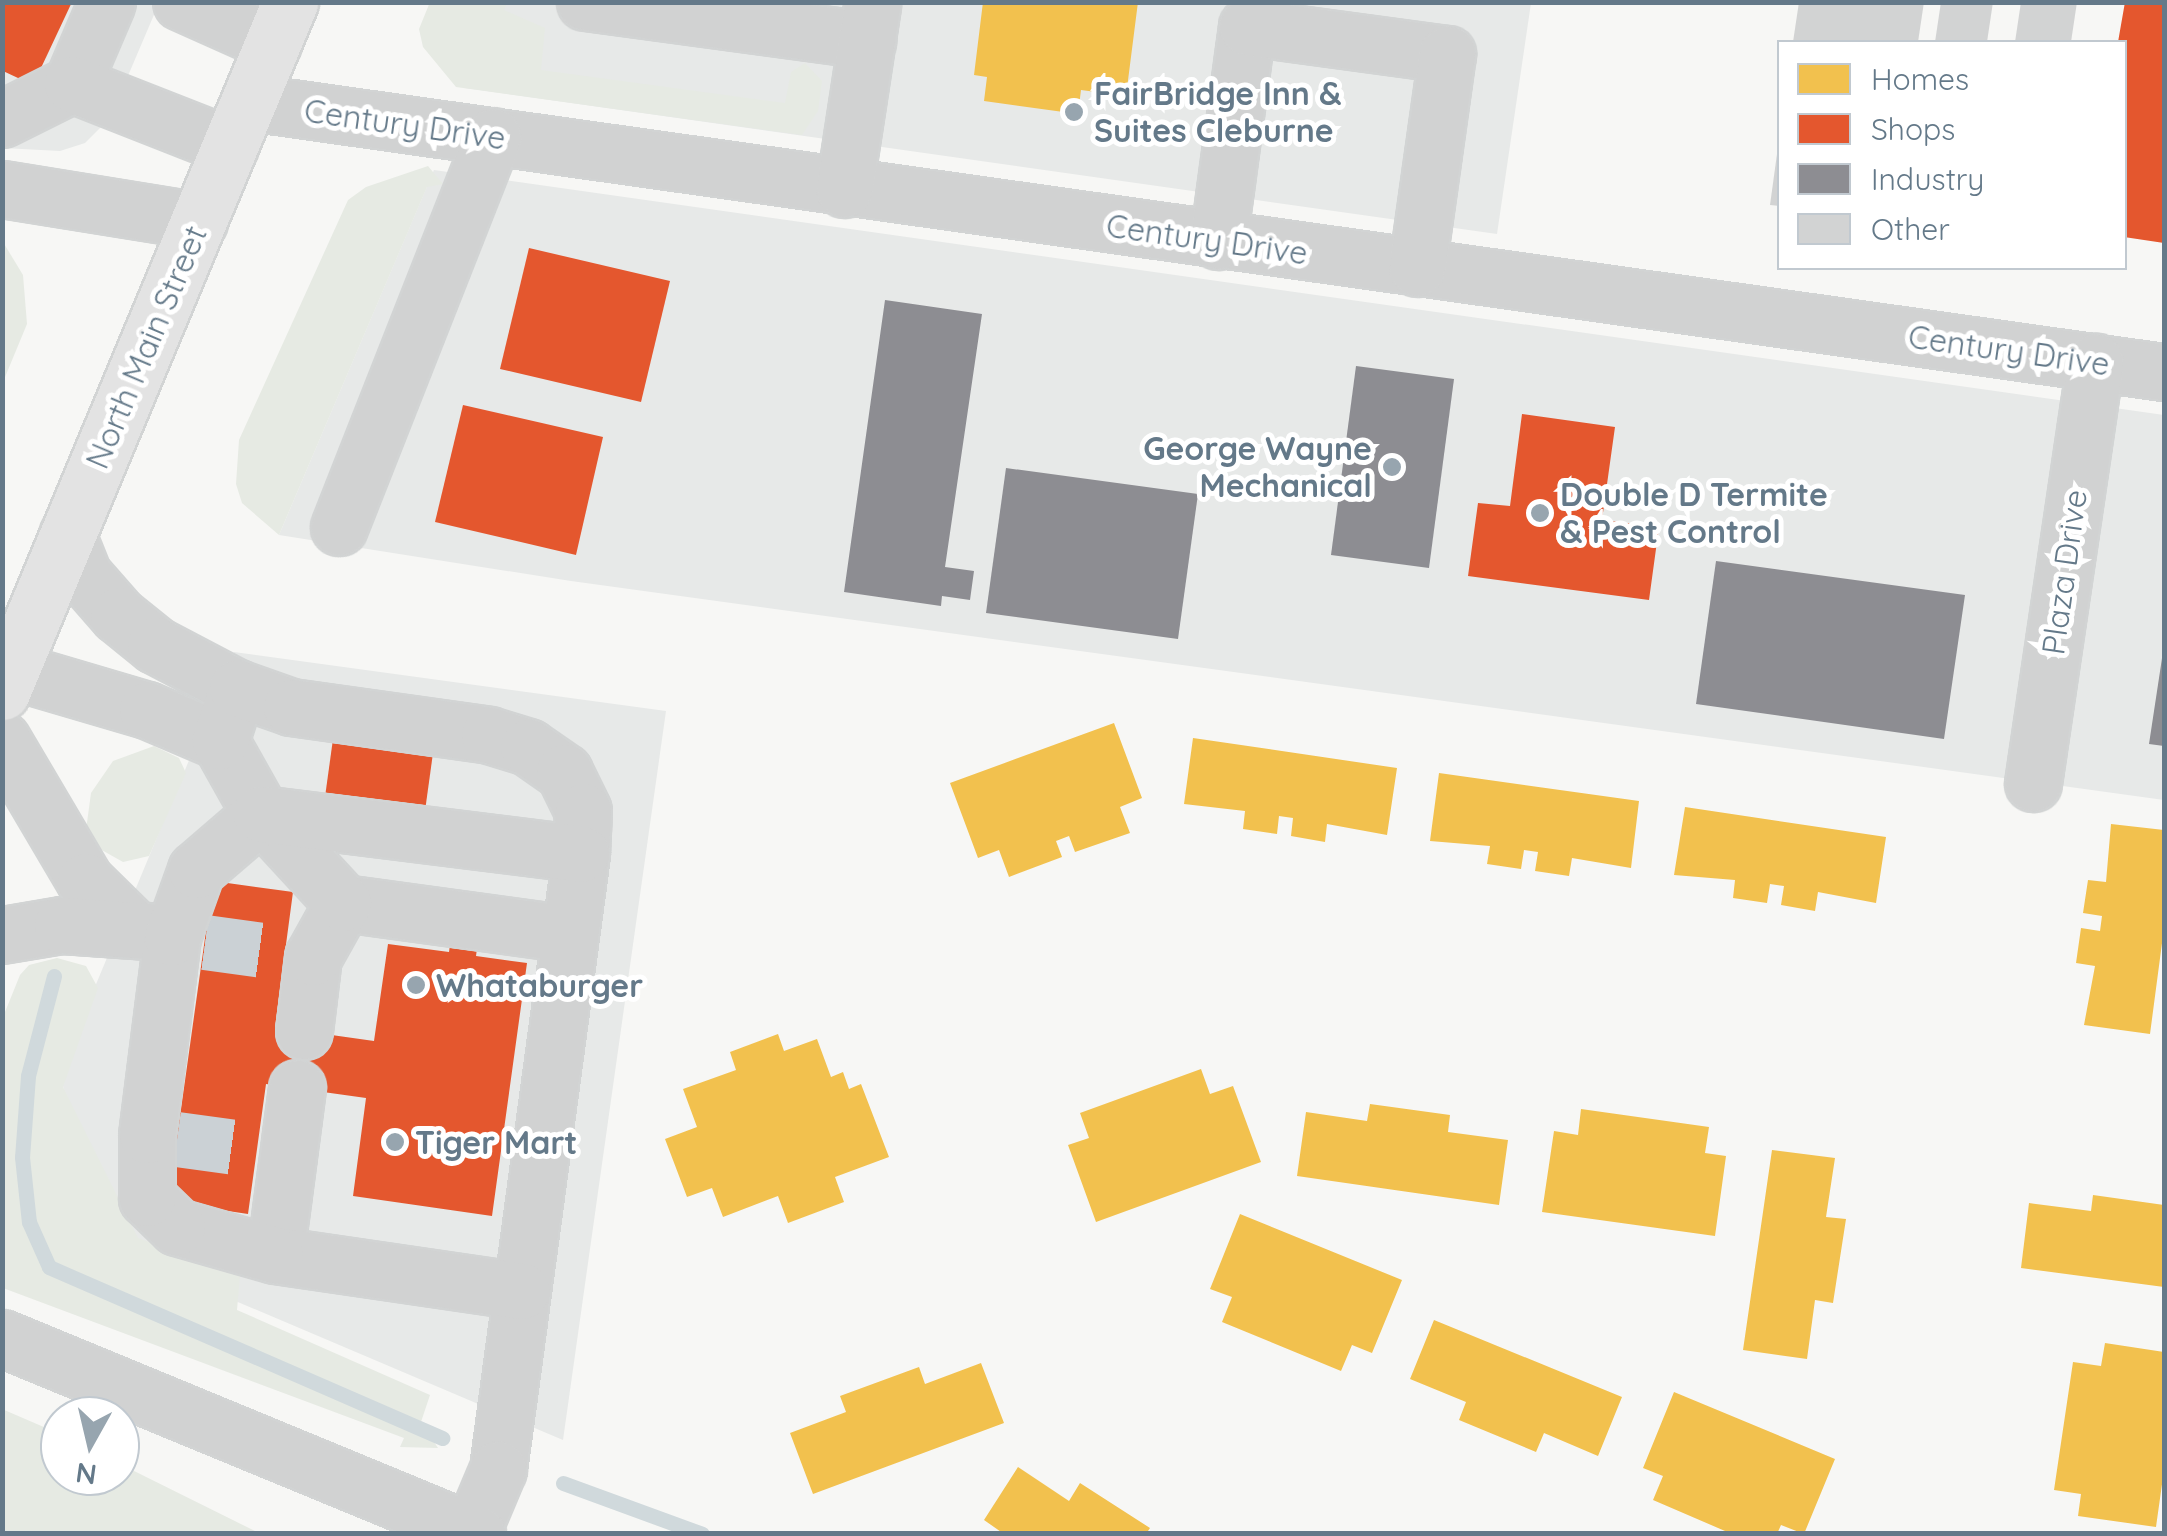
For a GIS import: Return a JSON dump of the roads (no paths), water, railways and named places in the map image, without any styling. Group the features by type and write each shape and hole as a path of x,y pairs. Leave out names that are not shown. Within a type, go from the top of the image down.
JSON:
{"main road":[{"name":"North Main Street","path":"7,681 282,23"}],"street":[{"path":"2,119 72,84 107,2"},
{"path":"181,2 282,23"},
{"path":"585,2 870,21 844,190"},
{"path":"1218,241 1247,27 1446,54 1417,268"},
{"name":"Century Drive","path":"72,84 240,124 493,136 844,190 2164,372"},
{"path":"339,527 493,136"},
{"path":"2,189 199,221"},
{"name":"Plaza Drive","path":"2032,783 2095,362"},
{"path":"2,1338 474,1532 498,1469 581,854 583,811 564,772 528,747 489,735 290,707 238,688 155,645 118,615 83,575 66,535"},
{"path":"7,681 147,710 220,742 261,814 343,903 570,934"},
{"path":"220,742 238,688"},
{"path":"2,740 85,881 170,935"},
{"path":"521,1290 275,1255 177,1228 153,1210 145,1185 162,1137 170,935 196,870 261,814 581,854"},
{"path":"304,1031 299,955 343,903"},
{"path":"2,935 62,925 170,935"},
{"path":"275,1255 273,1152 297,1088"}],"waterway":[{"path":"54,976 28,1076 22,1157 29,1222 49,1267 442,1438"},
{"path":"563,1483 702,1534"}],"tunnel":[{"path":"205,942 285,953"},
{"path":"177,1139 257,1150"}],"place":[{"name":"FairBridge Inn & Suites Cleburne","path":"1074,112"},
{"name":"George Wayne Mechanical","path":"1392,467"},
{"name":"Double D Termite & Pest Control","path":"1540,513"},
{"name":"Whataburger","path":"416,985"},
{"name":"Tiger Mart","path":"395,1142"}]}
